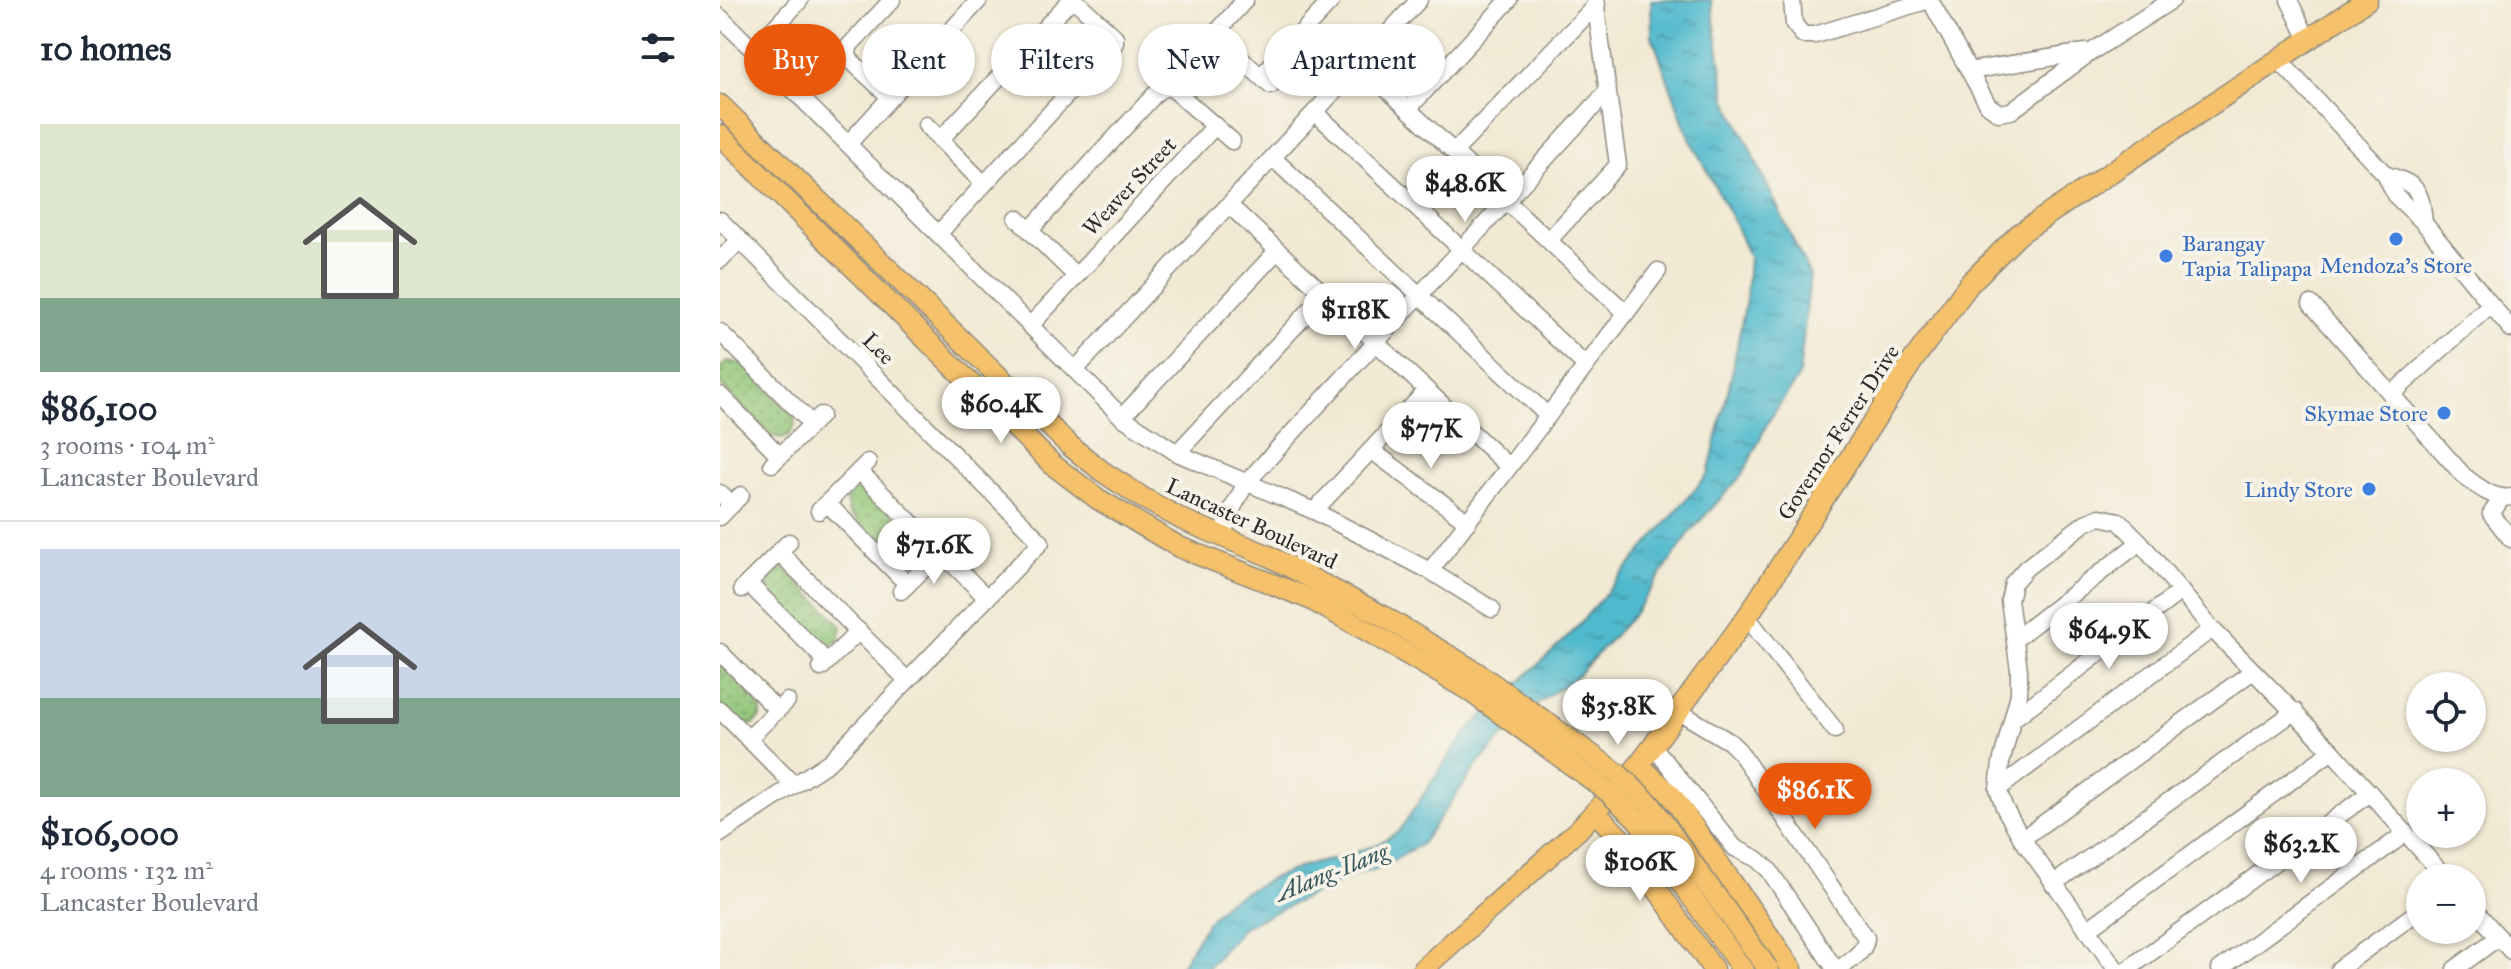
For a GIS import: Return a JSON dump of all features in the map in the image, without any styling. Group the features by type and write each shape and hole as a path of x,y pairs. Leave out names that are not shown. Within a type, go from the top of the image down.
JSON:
{"main road":[{"name":"Governor Ferrer Drive","path":"1423,969 1596,813 1639,765 1747,617 1914,359 1970,283 2019,234 2367,0"},
{"name":"Lancaster Boulevard","path":"720,105 1069,445 1103,472 1183,520 1223,535 1337,590 1377,624 1606,790 1637,819 1742,969"},
{"name":"Lancaster Boulevard","path":"720,135 1053,465 1098,499 1179,547 1377,624 1476,672 1617,773 1650,804 1768,969"},
{"path":"1639,765 1672,796 1792,969"},
{"path":"1596,813 1623,841 1713,969"}],"street":[{"path":"778,24 800,0"},
{"path":"890,97 848,58 846,52 892,0"},
{"path":"848,144 979,0"},
{"path":"1245,0 1216,33 1266,81 1332,0"},
{"path":"1397,24 1419,0"},
{"path":"1408,109 1509,0"},
{"path":"1792,0 1794,24 1803,35 1815,35 1930,0 1988,105 1999,113 2011,111 2091,52 2172,0"},
{"path":"2289,0 2308,40"},
{"path":"938,234 1115,43 1115,37 1079,4 1073,1 1067,4 940,140"},
{"path":"1454,152 1596,2"},
{"path":"1549,240 1618,165 1596,2"},
{"path":"720,17 744,40"},
{"path":"1969,71 2091,52"},
{"path":"2278,59 2386,175 2408,181 2418,190 2424,223 2511,329"},
{"name":"Weaver Street","path":"1030,230 1158,91 1166,87 1173,89 1232,141"},
{"path":"1223,535 1230,513 1246,483 1606,93"},
{"path":"800,96 1122,417 1177,453 1314,511 1430,571 1492,609"},
{"path":"1075,370 1330,96"},
{"path":"1394,96 1626,313"},
{"path":"1315,112 1586,366"},
{"path":"926,125 984,184"},
{"name":"Weaver Street","path":"1030,326 1215,126"},
{"path":"1273,158 1548,416"},
{"path":"1229,205 1509,467"},
{"path":"1017,218 1075,275"},
{"name":"Lee","path":"720,220 1041,542 987,598"},
{"path":"720,260 740,240"},
{"path":"1122,417 1277,251"},
{"path":"1430,571 1658,271"},
{"path":"1177,453 1324,295"},
{"path":"2311,304 2464,476 2476,486 2506,498 2491,514 2511,539"},
{"path":"2391,395 2490,305"},
{"path":"720,395 776,460 816,419 723,342"},
{"path":"1314,511 1427,390"},
{"path":"1371,450 1468,522"},
{"path":"720,834 829,762 987,598 864,466 823,507 903,588 941,552"},
{"path":"2116,969 2022,839 1998,789 2019,682 2009,600 2013,583 2037,559 2085,523 2100,517 2119,521 2140,542 2212,629 2295,711 2406,833 2220,969"},
{"path":"2015,639 2140,542"},
{"path":"859,631 823,666 744,587 784,547 907,680"},
{"path":"2013,719 2181,591"},
{"path":"1747,617 1835,730"},
{"path":"1998,789 2212,629"},
{"path":"720,652 782,706 748,739"},
{"path":"2022,839 2253,671"},
{"path":"720,710 794,785"},
{"path":"1653,746 1735,848 1757,859 1769,870 1837,969 1861,952 1866,946 1866,938 1739,751 1730,742 1678,711"},
{"path":"2053,884 2295,711"},
{"path":"2087,930 2332,751"},
{"path":"2128,969 2370,793"},
{"path":"2419,848 2434,864"},
{"path":"2339,969 2406,920"},
{"path":"2486,923 2511,951"},
{"path":"2455,969 2499,937"}],"green space":[{"path":"728,361 742,364 793,415 794,426 789,434 782,438 772,436 721,385 720,368"},
{"path":"861,488 870,492 921,542 922,556 915,564 900,563 849,513 846,499 852,491"},
{"path":"776,569 785,569 842,626 839,640 830,645 820,643 769,592 766,578"},
{"path":"720,662 760,702 761,716 754,724 744,725 720,704"}],"water":[{"name":"Alang-Ilang","path":"1651,0 1711,0 1726,98 1810,276 1799,376 1768,422 1743,474 1691,531 1635,613 1579,674 1537,704 1502,738 1478,764 1421,844 1380,869 1359,873 1243,927 1207,969 1179,969 1208,921 1227,901 1272,878 1303,866 1346,856 1378,844 1399,831 1474,724 1570,635 1708,474 1746,299 1749,257 1688,135 1652,36"}],"place":[{"name":"Mendoza's Store","path":"2396,239"},
{"name":"Barangay Tapia Talipapa","path":"2166,256"},
{"name":"Skymae Store","path":"2444,413"},
{"name":"Lindy Store","path":"2369,489"}]}
